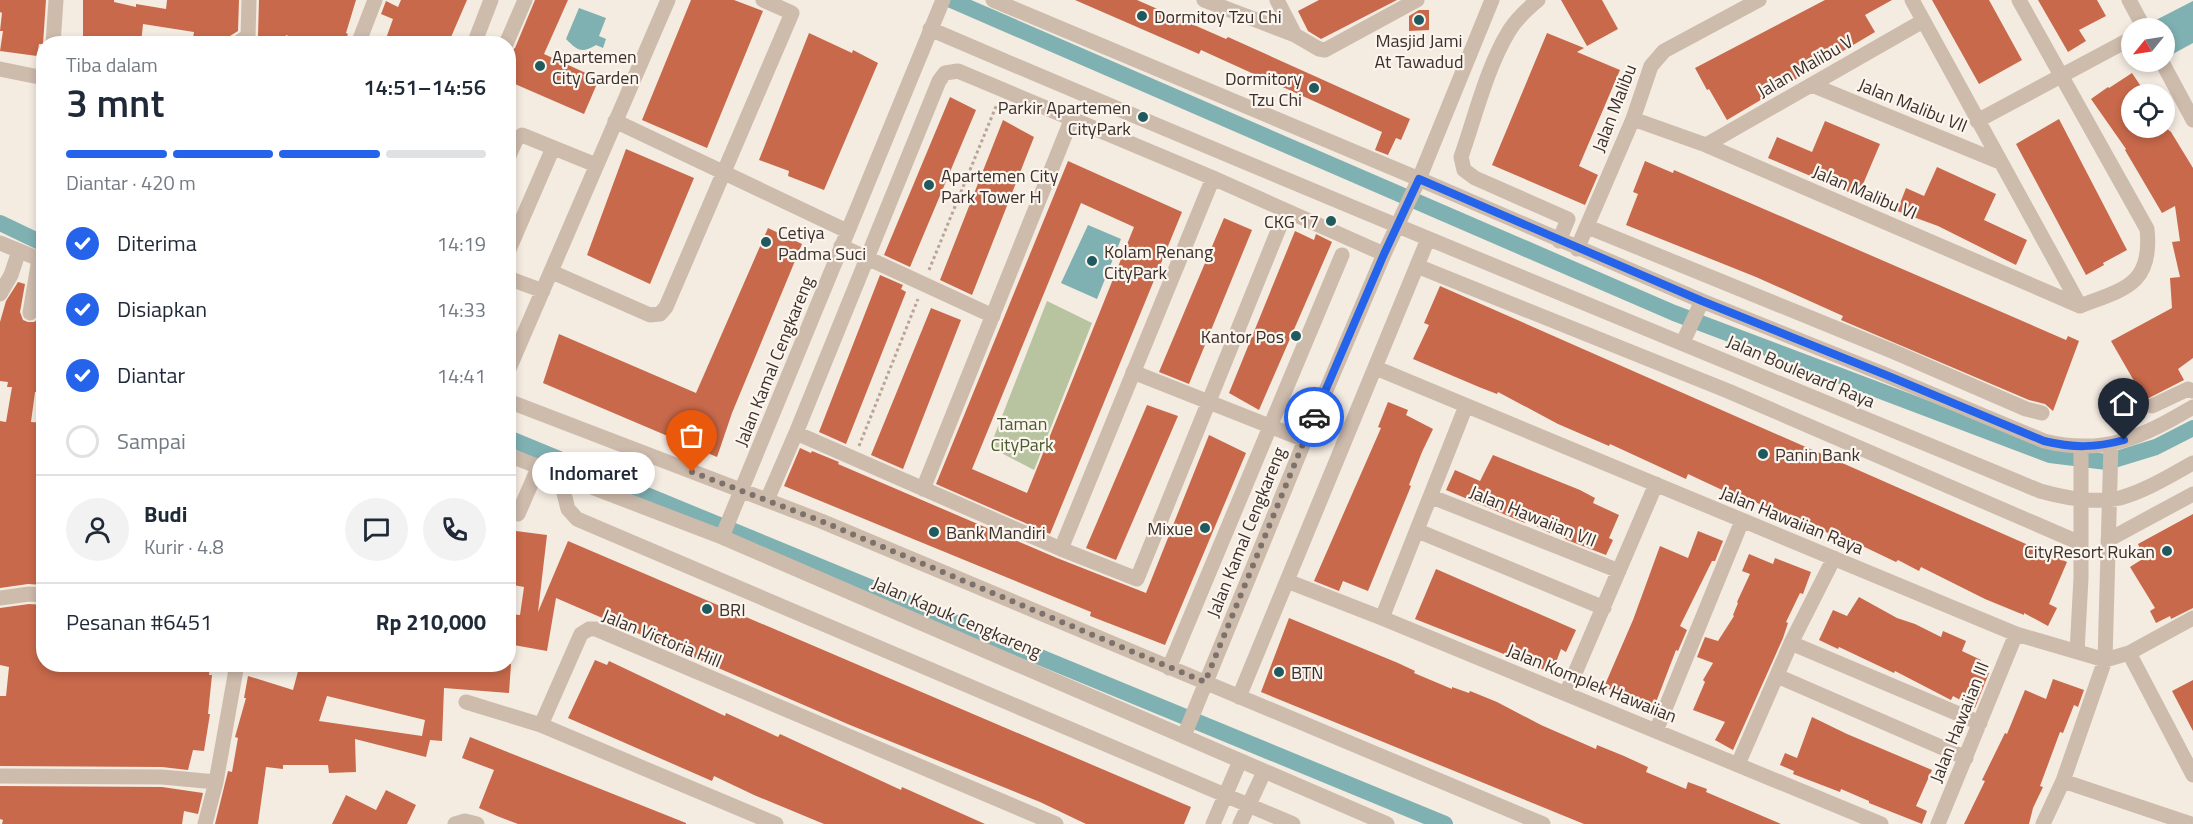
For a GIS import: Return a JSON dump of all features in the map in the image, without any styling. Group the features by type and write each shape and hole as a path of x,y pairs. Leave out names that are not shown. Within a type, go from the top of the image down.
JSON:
{"street":[{"path":"54,36 56,0"},
{"path":"248,36 249,0"},
{"path":"361,36 375,0"},
{"path":"477,36 491,0"},
{"path":"509,36 525,0"},
{"path":"516,353 668,0"},
{"path":"552,272 650,315 660,314 666,307 792,13 763,0"},
{"name":"Jalan Kamal Cengkareng","path":"723,536 943,0"},
{"path":"993,0 1416,184"},
{"path":"1204,0 1295,35 1325,50 1417,0"},
{"path":"1277,0 1295,35"},
{"name":"Jalan Kamal Cengkareng","path":"1185,733 1305,440 1416,184 1492,0"},
{"path":"1538,0 1522,14 1509,32 1490,73 1461,157 1462,165 1468,173 1568,219 1559,241"},
{"name":"Jalan Malibu","path":"1577,249 1633,119 1651,66 1656,58 1664,51 1759,0"},
{"path":"1912,0 2080,306 2121,290 2136,279 2145,266 2149,250 2147,230 2019,0"},
{"path":"2129,0 2139,18"},
{"name":"Jalan Malibu V","path":"1706,145 1923,21"},
{"name":"Jalan Boulevard Raya","path":"933,23 1399,220 1428,239 1684,340 1735,365 2040,491 2069,499 2081,495 2109,493 2119,498 2152,485 2193,463"},
{"path":"1977,121 2121,44"},
{"path":"1465,63 1490,73"},
{"path":"0,69 36,76"},
{"path":"767,500 868,259 939,81 945,73 958,71 1072,118 1384,254"},
{"path":"2167,72 2193,120"},
{"name":"Jalan Malibu VII","path":"1812,85 2000,162"},
{"path":"923,489 1072,118"},
{"name":"Jalan Malibu VI","path":"1633,119 1706,145 2080,306"},
{"path":"615,121 847,231"},
{"path":"516,133 596,165"},
{"path":"516,234 553,148"},
{"path":"1061,549 1213,178"},
{"name":"Jalan Boulevard Raya","path":"1416,184 1488,209 1700,304 1886,375 2044,441 2081,452 2111,450 2193,407"},
{"path":"1488,209 1497,188"},
{"path":"796,434 1061,549 1137,579 1286,211"},
{"path":"1588,226 1892,351 2026,409 2042,413"},
{"path":"1239,696 1428,239"},
{"path":"0,243 36,258"},
{"path":"841,246 993,316"},
{"path":"0,294 11,275 20,251"},
{"path":"1169,668 1342,255"},
{"path":"1417,266 1728,391 2080,543"},
{"path":"516,281 543,291"},
{"path":"30,313 36,284"},
{"path":"1684,340 1700,304"},
{"path":"1886,375 1892,351"},
{"path":"1728,391 1735,365"},
{"name":"Jalan Hawaiian Raya","path":"1376,368 2016,634 2105,660"},
{"path":"1133,372 1305,440"},
{"path":"2152,406 2188,389 2193,391"},
{"path":"516,404 767,500 1543,824"},
{"path":"1382,618 1432,497 1466,406"},
{"path":"2043,824 2063,782 2105,660 2111,450"},
{"path":"2077,652 2081,578 2081,452"},
{"name":"Jalan Kapuk Cengkareng","path":"516,458 723,536 1185,733 1264,772 1387,824"},
{"path":"518,514 539,466"},
{"path":"559,474 568,509 577,519 1293,824"},
{"path":"1566,694 1656,484"},
{"path":"2108,540 2193,494"},
{"name":"Jalan Hawaiian VII","path":"1432,497 1619,571"},
{"path":"1656,731 1742,521"},
{"path":"1418,531 1604,608"},
{"path":"1738,764 1791,643 1834,558"},
{"path":"2081,578 2106,577"},
{"name":"Jalan Komplek Hawaiian","path":"1287,581 1881,824"},
{"path":"0,598 36,594"},
{"path":"2105,660 2129,652 2193,618"},
{"name":"Jalan Victoria Hill","path":"541,725 581,634 589,629 596,629 1056,824"},
{"name":"Jalan Hawaiian III","path":"1938,824 2016,634"},
{"path":"1791,643 1980,723"},
{"path":"2129,652 2193,775"},
{"path":"205,824 216,782 236,672"},
{"path":"1777,676 1966,758"},
{"path":"466,702 541,725 776,824"},
{"path":"1213,824 1240,761"},
{"path":"1240,824 1264,772"},
{"path":"0,776 162,777 216,782"},
{"path":"2063,782 2191,824"},
{"path":"455,824 465,821 475,823"}],"green space":[{"name":"Taman CityPark","path":"1047,301 1092,323 1034,470 990,447"}],"water":[{"path":"2193,1 2193,43 2175,53 2175,18 2160,18"},
{"path":"579,8 606,18 599,36 606,39 603,48 596,45 580,50 566,39"},
{"name":"Kolam Renang CityPark","path":"1088,225 1121,239 1097,299 1061,283"}],"building":[{"path":"0,0 46,0 44,36 36,36 36,56 0,51 3,31 0,31 2,13 0,12"},
{"path":"83,0 114,0 114,2 136,7 136,4 166,9 167,0 239,0 238,31 230,36 193,36 194,32 143,24 142,36 83,36"},
{"path":"259,0 356,0 346,33 347,36 258,36"},
{"path":"401,0 467,0 451,36 387,36 393,19 381,14 386,1 398,7"},
{"name":"Apartemen City Garden","path":"535,0 568,0 544,54 599,79 584,114 516,84 516,46"},
{"path":"691,0 734,0 763,11 707,148 642,120"},
{"path":"1075,0 1137,0 1226,39 1228,37 1410,119 1401,140 1396,138 1388,155 1375,150 1382,132 1201,50 1199,54"},
{"path":"1319,0 1397,0 1321,39 1308,31 1298,11"},
{"path":"1561,0 1602,0 1618,29 1587,46"},
{"path":"1825,0 1892,0 1865,15 1875,32 1727,120 1695,68"},
{"path":"1932,0 1989,0 2022,60 1979,84"},
{"path":"2038,0 2097,0 2106,16 2079,30 2086,41 2068,52"},
{"name":"Masjid Jami At Tawadud","path":"1419,10 1429,10 1429,30 1409,31 1409,16"},
{"path":"809,33 852,53 853,50 878,63 824,190 788,176 789,171 759,160"},
{"path":"1547,33 1584,48 1577,52 1620,70 1579,166 1598,175 1585,205 1492,165"},
{"path":"2132,73 2139,84 2121,84 2121,138 2175,138 2193,168 2193,358 2178,369 2184,380 2145,400 2111,341 2172,308 2170,278 2180,277 2172,242 2180,241 2175,206 2162,213 2126,149 2091,99"},
{"name":"Apartemen City Park Tower H","path":"950,97 976,110 910,267 884,255"},
{"path":"2059,119 2127,250 2086,275 2016,144"},
{"path":"1003,120 1034,137 972,295 940,280"},
{"path":"1825,121 1880,144 1858,196 1768,158 1777,137 1812,152"},
{"path":"626,149 694,178 650,284 587,255"},
{"path":"1068,161 1182,212 1050,534 936,484","holes":["1081,203 1134,227 1027,493 972,469"]},
{"path":"1645,161 1673,173 1674,170 2066,340 2068,336 2079,341 2053,411 2045,404 2029,400 1841,320 1843,316 1756,277 1626,225 1638,194 1633,192"},
{"path":"1937,167 1996,194 1984,220 2027,240 2016,265 1938,226 1897,211 1906,188 1924,196"},
{"path":"1224,218 1252,230 1189,384 1159,372"},
{"path":"768,228 802,244 732,413 717,457 543,383 559,334 696,393"},
{"path":"1295,231 1314,240 1316,234 1332,242 1259,410 1229,393"},
{"path":"880,275 903,285 901,289 906,292 846,444 819,432"},
{"path":"18,282 25,284 20,312 23,320 28,322 36,320 36,392 31,422 36,422 36,584 0,588 0,421 6,422 12,387 7,387 8,382 0,381 0,322 6,301"},
{"path":"1440,286 2067,562 2049,604 2057,608 2048,626 2024,613 2024,615 1985,599 1921,567 1919,571 1898,560 1896,562 1831,531 1830,534 1805,522 1804,525 1736,493 1735,496 1688,474 1686,479 1610,444 1609,446 1558,424 1498,392 1497,394 1413,359 1429,325 1424,323"},
{"path":"931,308 961,320 903,469 871,455"},
{"path":"1388,402 1408,410 1406,415 1433,429 1368,591 1343,581 1339,591 1314,581 1381,428 1378,427"},
{"path":"1147,405 1178,416 1116,560 1086,548"},
{"path":"1209,435 1246,453 1165,645 1090,616 1091,612 784,486 800,448 811,453 812,451 1057,558 1146,593"},
{"path":"1493,455 1580,490 1595,498 1593,503 1619,515 1609,538 1613,540 1606,555 1567,540 1552,530 1550,533 1526,521 1525,523 1446,490 1455,470 1480,481"},
{"name":"CityResort Rukan","path":"2193,514 2193,608 2171,619 2170,616 2156,623 2150,611 2155,608 2130,567 2144,558 2138,544"},
{"path":"516,531 547,535 538,612 568,541 1191,807 1184,824 1086,824 1040,802 850,725 556,598 547,651 516,645 516,615 520,615 524,587 516,586"},
{"path":"1698,531 1723,541 1715,561 1712,561 1680,626 1687,630 1678,651 1676,650 1653,710 1604,687 1633,620 1660,546 1688,558"},
{"path":"1749,554 1773,564 1775,558 1811,572 1803,594 1800,593 1786,622 1788,623 1783,638 1733,750 1715,740 1725,722 1693,710 1705,682 1703,680 1713,663 1697,657 1705,637 1718,641 1734,616 1737,602 1750,574 1742,571"},
{"path":"1436,569 1576,630 1566,652 1561,649 1552,673 1415,619"},
{"path":"1859,597 1897,618 1941,637 1943,631 1966,641 1962,651 1981,660 1978,667 1989,673 1975,708 1953,696 1951,700 1895,671 1894,673 1819,640 1833,610 1847,616"},
{"path":"36,604 36,672 209,672 209,675 212,675 208,714 210,714 204,751 193,750 188,770 162,767 0,766 0,696 6,696 9,667 0,665 0,608"},
{"path":"1289,618 1398,663 1415,671 1414,673 1452,689 1452,687 1469,693 1470,691 1497,702 1541,725 1596,749 1597,745 1624,756 1648,767 1646,772 1686,789 1688,782 1781,824 1584,824 1261,692"},
{"path":"595,660 607,665 609,661 725,716 726,713 778,737 780,734 901,790 902,787 985,824 824,824 714,776 712,781 568,718"},
{"path":"298,672 510,672 509,693 444,688 442,741 430,740 426,757 355,739 356,772 329,773 328,765 283,765 283,769 266,767 258,824 215,824 228,771 232,772 238,738 235,737 246,698 244,698 248,676 293,690","holes":["327,696 425,720 422,736 319,721"]},
{"path":"2053,679 2084,690 2078,707 2074,705 2063,733 2060,732 2029,824 1964,824 1985,781 1982,780 2005,733 2007,734 2025,690 2046,699"},
{"path":"2193,680 2193,731 2172,691"},
{"path":"1812,717 1932,770 1916,806 1927,811 1922,824 1841,789 1840,792 1793,774 1794,771 1780,765 1785,753 1797,758"},
{"path":"470,737 686,824 518,824 497,816 479,808 494,770 462,758"},
{"path":"0,786 162,787 203,793 198,814 184,811 182,824 2,824"},
{"path":"386,790 416,805 407,824 332,824 346,795 376,810"}],"waterway":[{"path":"951,0 1674,313 2050,455 2107,462 2156,447 2193,428"},
{"path":"0,223 36,240"},
{"path":"516,441 1445,824"}],"way so far":[{"path":"692,472 821,521 1205,682 1314,417"}],"place":[{"name":"Dormitoy Tzu Chi","path":"1142,16"},
{"name":"Masjid Jami At Tawadud","path":"1419,20"},
{"name":"Apartemen City Garden","path":"540,66"},
{"name":"Dormitory Tzu Chi","path":"1314,88"},
{"name":"Parkir Apartemen CityPark","path":"1143,117"},
{"name":"Apartemen City Park Tower H","path":"929,185"},
{"name":"CKG 17","path":"1331,221"},
{"name":"Cetiya Padma Suci","path":"766,242"},
{"name":"Kolam Renang CityPark","path":"1092,261"},
{"name":"Kantor Pos","path":"1296,336"},
{"name":"Panin Bank","path":"1763,454"},
{"name":"Indomaret","path":"692,472"},
{"name":"Mixue","path":"1205,528"},
{"name":"Bank Mandiri","path":"934,532"},
{"name":"CityResort Rukan","path":"2167,551"},
{"name":"BRI","path":"707,609"},
{"name":"BTN","path":"1279,672"}],"route":[{"path":"1314,417 1419,179 1577,249 2044,441 2068,447 2095,446 2124,440"}]}
